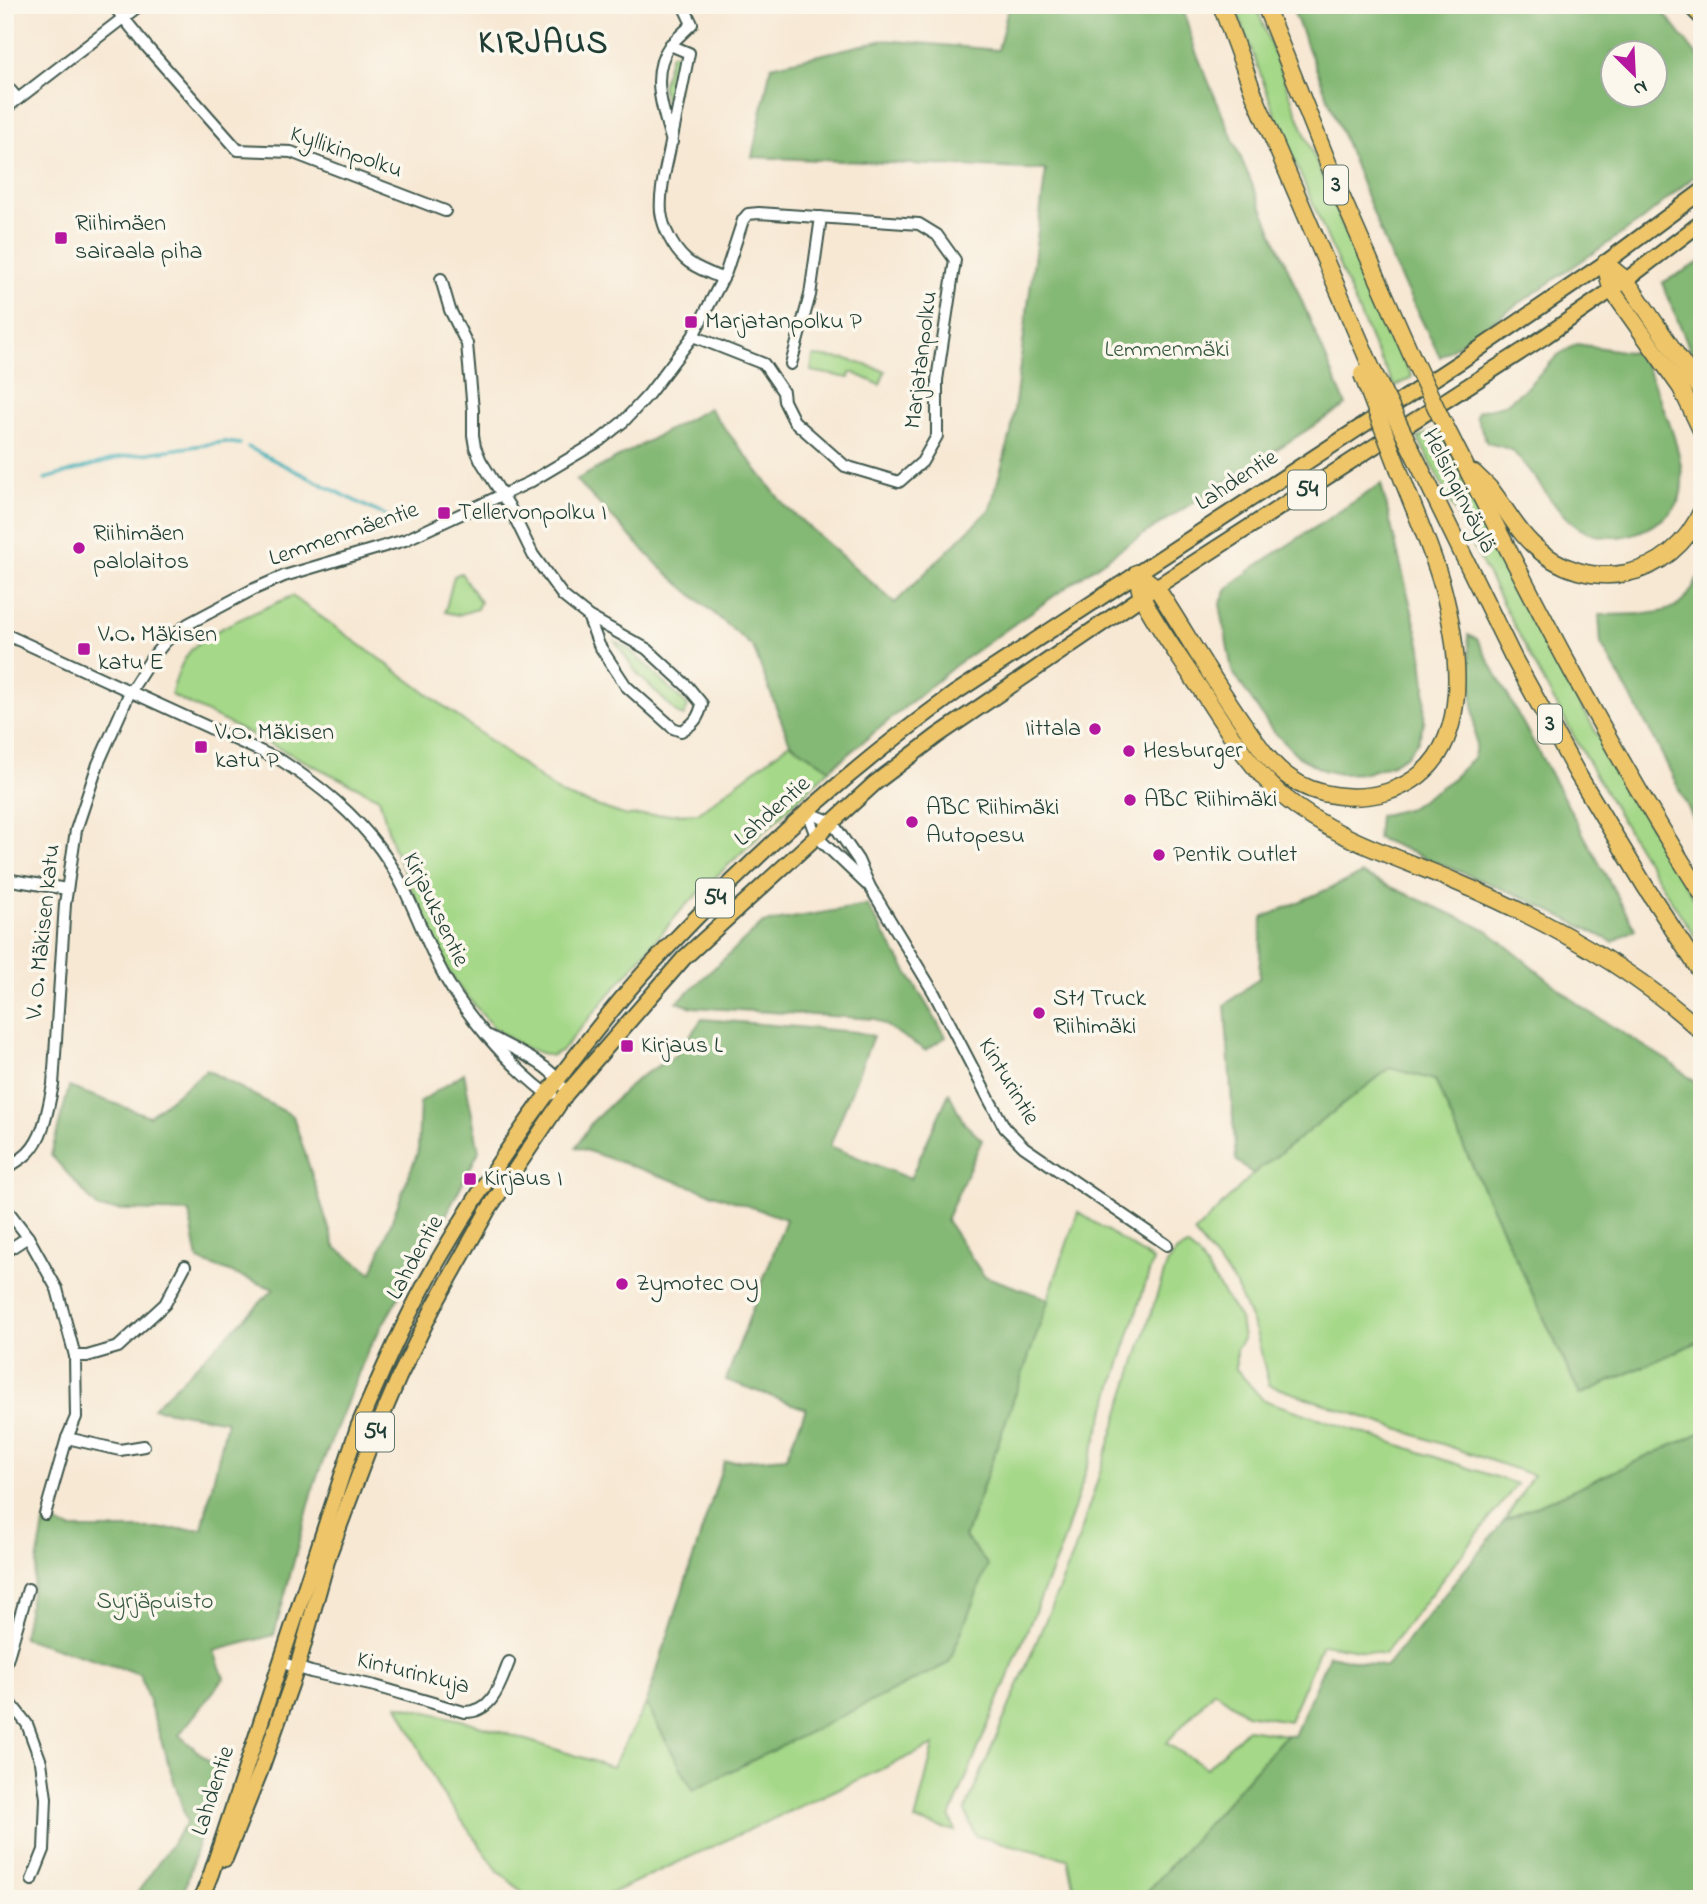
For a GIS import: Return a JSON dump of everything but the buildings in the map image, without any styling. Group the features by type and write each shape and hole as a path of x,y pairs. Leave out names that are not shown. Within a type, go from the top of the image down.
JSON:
{"highway":[{"name":"Helsinginväylä","path":"1222,5 1255,97 1352,325 1367,371 1418,463 1513,657 1570,761 1702,974"},
{"name":"Helsinginväylä","path":"1265,5 1340,193 1440,416 1548,629 1702,894"},
{"path":"1605,263 1681,388 1702,432"},
{"path":"1618,284 1702,392"},
{"path":"1137,573 1156,587 1233,709 1265,754 1287,777 1326,793 1359,797 1405,785 1431,764 1452,725 1457,699 1457,669 1441,584 1399,470 1367,371"},
{"path":"1464,464 1492,490 1532,544 1569,570 1584,573 1626,573 1661,560 1674,552 1684,540 1702,510"},
{"path":"1137,573 1142,597 1256,768 1269,783 1305,813 1349,839 1456,882 1562,933 1625,973 1702,1032"}],"main road":[{"path":"1689,5 1702,18"},
{"name":"Lahdentie","path":"201,1899 358,1427 387,1359 448,1243 547,1094 628,990 736,877 807,811 915,721 1461,361 1605,263 1702,191"},
{"name":"Lahdentie","path":"1156,587 1544,337 1702,222"},
{"name":"54","path":"1142,597 1156,587"},
{"name":"Lahdentie","path":"209,1899 260,1772 297,1668 329,1554 399,1377 434,1306 488,1210 566,1094 684,958 875,783 937,736 1142,597"}],"street":[{"name":"Kyllikinpolku","path":"113,5 238,150 291,152 445,211"},
{"path":"5,109 140,5"},
{"path":"672,142 658,83 663,54 692,24 683,5"},
{"path":"670,45 689,53 660,209 666,232 686,261 723,279"},
{"path":"5,84 18,99"},
{"name":"Lemmenmäentie","path":"130,692 139,675 166,641 212,610 284,576 405,540 502,495 570,460 599,441 624,421 673,364 693,336 723,279 744,220 748,214 759,213"},
{"name":"Marjatanpolku","path":"693,336 764,364 783,392 784,401 794,421 845,466 899,482 922,462 937,436 937,387 956,260 937,235 919,224 759,213"},
{"path":"791,364 810,295 821,218"},
{"path":"441,279 450,310 467,344 475,447 533,555 563,596 588,616 647,649 688,687 702,704 700,716 681,731 626,686 599,645 588,616"},
{"name":"Kirjauksentie","path":"5,634 282,761 340,803 382,852 416,910 451,990 512,1063 547,1094"},
{"name":"V. O. Mäkisen katu","path":"5,1169 28,1153 39,1139 48,1109 53,1085 67,889 73,847 98,764 130,692"},
{"path":"807,811 832,822"},
{"name":"Kinturintie","path":"807,811 816,836 870,887"},
{"name":"Kinturintie","path":"832,822 858,860 870,887 922,972 1005,1128 1024,1147 1167,1245"},
{"path":"5,879 67,889"},
{"name":"Kirjauksentie","path":"489,1036 545,1068 559,1080 566,1094"},
{"path":"547,1094 566,1094"},
{"path":"5,1207 28,1237 57,1289 75,1356 76,1417 67,1438 45,1514"},
{"path":"5,1252 28,1237"},
{"path":"75,1356 87,1356 118,1347 164,1304 185,1266"},
{"path":"67,1438 120,1450 144,1446"},
{"path":"5,1667 28,1589"},
{"name":"Kinturinkuja","path":"280,1662 464,1712 473,1712 495,1697 509,1662"},
{"path":"5,1696 27,1724 41,1762 46,1798 44,1850 32,1880"}],"green space":[{"name":"Lemmenmäki","path":"1009,5 1182,5 1195,50 1346,405 1122,548 956,665 830,769 790,743 753,647 660,567 576,480 709,408 785,506 895,603 990,509 1011,433 1046,170 752,157 771,66 884,40 998,50"},
{"path":"1235,5 1256,5 1329,193 1412,377 1395,387 1373,345 1278,122"},
{"path":"1291,5 1658,5 1702,62 1702,170 1642,220 1440,357 1394,265"},
{"path":"680,53 683,59 671,117 667,114 662,86 671,54"},
{"path":"1702,261 1702,372 1662,283"},
{"path":"1577,344 1641,354 1671,428 1681,469 1682,487 1678,502 1662,520 1634,534 1602,536 1579,528 1556,506 1513,452 1487,443 1476,416 1478,411 1504,405 1527,387 1558,355"},
{"path":"813,356 846,359 885,371 880,385 854,373 850,373 849,378 811,371"},
{"path":"1438,428 1551,654 1678,874 1702,910 1702,947 1587,761 1451,503 1418,438"},
{"path":"1381,484 1421,648 1425,685 1424,723 1418,741 1407,755 1392,764 1366,773 1340,774 1323,770 1299,757 1272,730 1232,671 1220,604 1227,589 1253,568"},
{"path":"1702,570 1702,836 1654,738 1601,644 1599,615 1669,610 1684,600"},
{"path":"461,573 480,602 477,609 458,615 445,612 454,576"},
{"path":"292,596 561,794 627,816 698,813 790,743 830,769 683,908 562,1050 551,1056 525,1048 493,1027 457,985 443,961 393,847 379,798 171,695 177,675 195,646 227,625"},
{"path":"1468,635 1477,639 1635,929 1613,942 1522,897 1377,838 1379,816 1410,808 1451,780 1474,757 1476,745"},
{"path":"614,640 630,650 688,706 684,716 678,714 637,673"},
{"path":"1362,874 1487,930 1584,1009 1670,1062 1702,1088 1702,1340 1580,1395 1435,1080 1390,1068 1253,1174 1236,1160 1225,1005 1259,978 1262,918"},
{"path":"867,905 946,1037 925,1050 875,1019 692,1007 677,1002 763,923"},
{"path":"702,1019 856,1032 873,1036 830,1146 910,1179 949,1093 964,1123 982,1140 946,1220 984,1276 1049,1299 965,1537 988,1565 949,1663 693,1790 646,1704 724,1462 786,1457 806,1409 726,1380 786,1219 576,1147 592,1122 638,1078 676,1055"},
{"path":"1390,1068 1435,1080 1580,1395 1702,1340 1702,1432 1505,1520 1533,1475 1269,1385 1256,1332 1234,1282 1194,1233 1253,1174"},
{"name":"Syrjäpuisto","path":"207,1070 293,1116 335,1247 372,1273 418,1151 420,1102 464,1073 479,1151 444,1219 368,1350 316,1479 274,1635 214,1651 224,1678 179,1735 219,1770 182,1899 133,1899 187,1822 140,1674 23,1638 45,1519 71,1529 202,1529 227,1421 153,1408 274,1289 198,1260 189,1212 99,1209 51,1155 69,1087 149,1116"},
{"path":"1078,1212 1153,1260 1062,1546 950,1817 955,1831 915,1821 934,1745 598,1899 531,1899 499,1872 439,1789 398,1705 469,1722 612,1767 646,1704 693,1790 965,1538"},
{"path":"1187,1246 1198,1255 1240,1319 1243,1339 1236,1350 1236,1369 1263,1400 1517,1484 1384,1654 1322,1644 1289,1721 1246,1714 1214,1691 1166,1743 1207,1768 1247,1729 1286,1735 1141,1899 1077,1899 1068,1859 976,1836 965,1811 1074,1553 1167,1264 1177,1251"},
{"path":"1702,1432 1702,1899 1141,1899 1286,1735 1294,1736 1329,1655 1386,1667 1505,1520"}],"waterway":[{"path":"45,479 121,457 224,442 240,444"},
{"path":"248,447 402,523"}],"place":[{"name":"Riihimäen sairaala piha","path":"61,238"},
{"name":"Marjatanpolku P","path":"691,322"},
{"name":"Tellervonpolku I","path":"444,513"},
{"name":"Riihimäen palolaitos","path":"79,548"},
{"name":"V.O. Mäkisen katu E","path":"84,649"},
{"name":"Iittala","path":"1095,729"},
{"name":"V.O. Mäkisen katu P","path":"201,747"},
{"name":"Hesburger","path":"1129,751"},
{"name":"ABC Riihimäki","path":"1130,800"},
{"name":"ABC Riihimäki Autopesu","path":"912,822"},
{"name":"Pentik Outlet","path":"1159,855"},
{"name":"St1 Truck Riihimäki","path":"1039,1013"},
{"name":"Kirjaus L","path":"627,1046"},
{"name":"Kirjaus I","path":"470,1179"},
{"name":"Zymotec Oy","path":"622,1284"}],"district":[{"name":"KIRJAUS","path":"544,44"}]}
